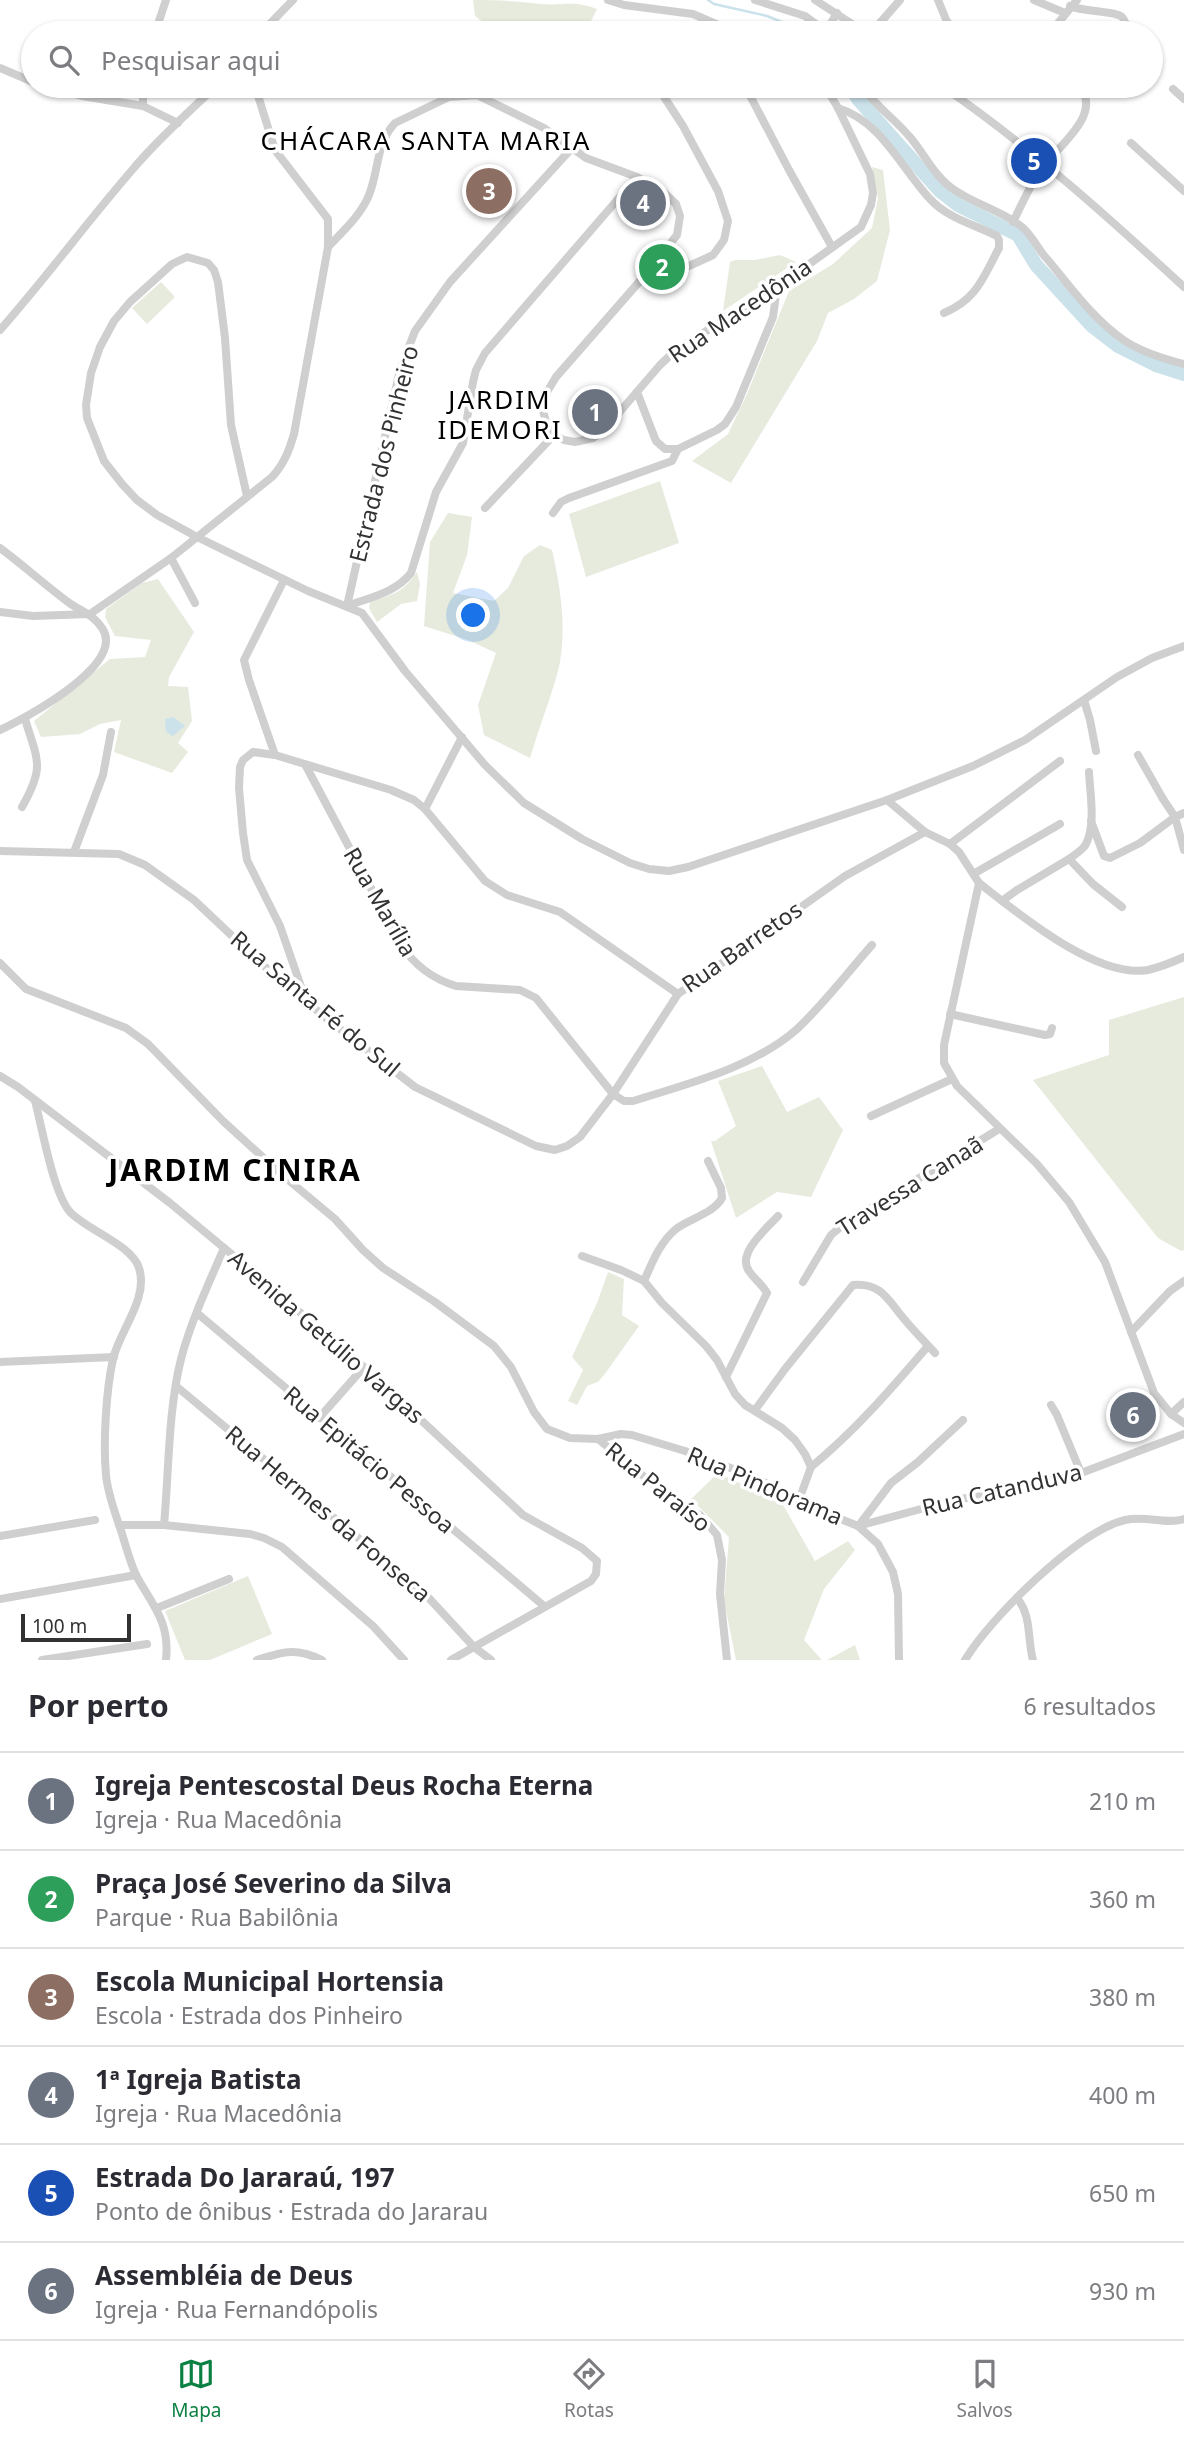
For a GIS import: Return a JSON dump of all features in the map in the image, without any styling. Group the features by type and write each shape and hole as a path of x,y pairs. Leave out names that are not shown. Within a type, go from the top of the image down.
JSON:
{"street":[{"path":"159,21 166,0"},
{"path":"273,21 293,0"},
{"path":"608,0 624,5 693,13 707,21"},
{"path":"755,0 805,16 811,21"},
{"path":"815,0 849,21"},
{"path":"882,21 900,0"},
{"path":"938,0 947,21"},
{"path":"1034,0 1071,6 1081,11 1119,15 1124,21"},
{"path":"1059,21 1071,6"},
{"path":"833,21 837,13"},
{"path":"0,68 21,77"},
{"path":"1173,89 1184,99"},
{"path":"94,98 143,106 178,123"},
{"path":"143,98 143,106"},
{"path":"0,330 24,305 126,176 204,98"},
{"path":"0,612 33,616 90,614 172,558 282,466 295,434 328,247 328,219 275,149 259,98"},
{"path":"328,247 368,198 382,143 391,127 447,98"},
{"path":"484,98 544,128 586,158 637,177 660,189 676,204 680,225 677,235 665,252 556,377 547,392 543,411 547,425 554,435 485,508"},
{"path":"639,282 713,255 724,240 729,221 718,191 683,125 665,98"},
{"path":"751,98 832,247"},
{"name":"Rua Macedônia","path":"554,435 575,442 593,438 605,429 676,350 777,287 861,227 872,205 873,193 865,162 832,98"},
{"path":"871,98 908,135 947,185 1024,229 1087,306 1125,341 1163,359 1184,364"},
{"path":"959,98 1044,164 1184,287"},
{"path":"1013,222 1044,164 1083,119 1085,98"},
{"path":"838,108 853,113 871,128 900,159 931,200 942,209 997,236 999,248 972,296 958,307 944,313"},
{"path":"1131,143 1184,191"},
{"name":"Estrada dos Pinheiro","path":"347,606 400,370 415,331 450,282 571,149"},
{"path":"347,606 388,592 403,583 411,573 436,492 463,443 473,382 485,353 637,177"},
{"path":"665,252 675,271"},
{"path":"247,496 231,425 218,282 208,263 187,257 172,264 130,302 114,321 100,347 91,373 86,405 92,433 104,461 137,500 157,515 284,580 367,617 405,671 485,765 524,803 599,848 649,869 668,871 688,867 887,800 996,755 1025,740 1141,664 1184,646"},
{"path":"637,392 656,440 665,449 678,449 717,430 731,416 773,317 777,287"},
{"path":"0,314 7,322"},
{"path":"552,513 561,502 569,498 672,461 678,449"},
{"path":"0,548 70,604 90,614 106,634 102,657 87,675 25,719 0,730"},
{"path":"172,558 195,603"},
{"path":"275,755 244,660 284,580"},
{"path":"1084,700 1096,751"},
{"path":"22,807 38,772 37,758 25,719"},
{"path":"74,852 103,775 111,732"},
{"path":"425,809 462,737"},
{"name":"Rua Barretos","path":"306,999 280,926 247,860 239,788 240,767 243,760 253,752 275,755 407,795 425,809 485,881 496,889 560,912 678,994 845,876 925,832"},
{"path":"1138,755 1175,817 1184,850"},
{"path":"950,844 1060,761"},
{"name":"Rua Marília","path":"306,766 400,943 416,964 456,986 520,990 536,998 613,1094"},
{"path":"1088,772 1091,821 1104,856 1110,858 1140,843 1184,813"},
{"path":"887,800 925,832 960,852 979,883 1045,933 1089,959 1115,967 1148,970 1184,957"},
{"path":"1002,901 1084,847 1091,821"},
{"path":"975,873 1060,824"},
{"name":"Rua Santa Fé do Sul","path":"0,850 119,854 145,865 194,900 263,965 352,1040 415,1087 548,1149 567,1146 580,1137 613,1094 678,994"},
{"path":"1069,859 1093,884 1122,907"},
{"path":"979,883 943,1058 952,1079 962,1092 1037,1164 1069,1202 1105,1262 1154,1393 1171,1414 1184,1423"},
{"path":"613,1094 624,1101 633,1101 714,1074 773,1047 819,1007 872,945"},
{"name":"Rua Pindorama","path":"0,963 26,989 126,1028 148,1044 223,1121 279,1173 335,1219 383,1268 494,1346 511,1367 547,1429 570,1438 598,1439 621,1434 632,1435 685,1451 752,1476 858,1526 878,1544 892,1572 898,1594 899,1660"},
{"path":"950,1014 1045,1035 1050,1034 1052,1028"},
{"name":"Avenida Getúlio Vargas","path":"0,1076 170,1203 224,1248 364,1367 523,1515 594,1557 598,1566 591,1581 544,1606"},
{"path":"871,1116 952,1079"},
{"path":"35,1101 60,1196 69,1210 128,1253 138,1264 142,1278 140,1290 114,1357 105,1458 109,1495 136,1575 157,1608 166,1632 166,1660"},
{"name":"Travessa Canaã","path":"803,1282 831,1235 843,1224 999,1129"},
{"path":"644,1281 659,1249 675,1230 719,1203 722,1198 721,1188 708,1161"},
{"path":"745,1264 755,1243 778,1216"},
{"path":"164,1525 176,1386 181,1360 197,1312 224,1248"},
{"path":"726,1377 767,1293 741,1258 745,1248"},
{"path":"582,1256 644,1281 662,1303 706,1346 745,1405 795,1440 811,1467"},
{"path":"1131,1332 1170,1291 1184,1281"},
{"path":"755,1410 785,1368 853,1285 873,1287 888,1298 931,1349 841,1442 811,1467 799,1500"},
{"name":"Rua Epitácio Pessoa","path":"197,1312 544,1606"},
{"path":"0,1362 114,1357"},
{"path":"319,1418 364,1367"},
{"name":"Rua Hermes da Fonseca","path":"176,1386 400,1572 427,1596 474,1647 491,1660"},
{"path":"1171,1414 1184,1402"},
{"path":"1051,1405 1081,1473"},
{"path":"858,1526 891,1483 963,1420"},
{"name":"Rua Catanduva","path":"858,1526 934,1505 1012,1491 1081,1473 1184,1434"},
{"name":"Rua Paraíso","path":"598,1439 657,1487 700,1515 717,1535 722,1560 720,1594 727,1660"},
{"path":"965,1660 976,1641 1017,1598 1083,1541 1111,1525 1127,1520 1148,1518 1177,1521 1184,1518"},
{"path":"0,1536 94,1520"},
{"path":"119,1525 164,1525 250,1534 264,1538 282,1547 373,1626 404,1660"},
{"path":"0,1599 136,1575"},
{"path":"157,1608 229,1579"},
{"path":"1017,1598 1024,1606 1028,1619 1033,1660"},
{"path":"451,1660 544,1606"},
{"path":"42,1660 147,1644"},
{"path":"257,1660 286,1651 309,1654 321,1660"}],"shaded area":[{"path":"473,0 575,4 597,9 591,21 481,21 475,16"},
{"path":"872,167 883,170 890,230 877,281 854,299 828,313 817,341 731,483 692,461 728,434 789,291 833,264 872,228 878,198"},
{"path":"780,255 796,262 723,311 730,262"},
{"path":"161,282 175,297 147,324 132,308"},
{"path":"660,481 679,543 586,577 569,514"},
{"path":"448,513 472,517 467,555 453,593 494,601 508,588 524,556 540,545 552,550 560,596 562,644 557,675 530,758 484,735 478,705 496,653 468,640 424,626 430,542"},
{"path":"417,572 420,584 417,601 401,604 377,622 369,608 370,602 402,589"},
{"path":"158,579 194,632 169,677 168,686 188,687 192,721 178,743 188,752 172,773 114,752 121,720 100,724 80,734 41,737 34,721 110,659 145,657 151,640 115,636 105,617 106,609 142,583"},
{"path":"1184,997 1184,1250 1181,1251 1158,1238 1033,1080 1109,1055 1109,1020"},
{"path":"762,1066 787,1112 819,1097 843,1130 811,1197 777,1192 736,1218 711,1141 736,1126 718,1081"},
{"path":"608,1272 624,1279 622,1315 639,1326 598,1382 587,1386 577,1405 568,1401 583,1370 572,1357"},
{"path":"718,1473 782,1503 815,1561 848,1541 855,1550 824,1589 804,1640 822,1660 736,1660 724,1600 729,1537 691,1499"},
{"path":"248,1576 272,1634 210,1660 185,1660 165,1611"},
{"path":"855,1645 860,1660 827,1660"}],"water":[{"path":"173,717 185,726 173,736 166,732 165,719"}],"waterway":[{"path":"708,0 714,4 780,21"},
{"path":"857,98 940,191 958,205 1018,235 1036,265 1092,326 1118,346 1156,365 1184,374"}],"place":[{"name":"Estrada Do Jararaú, 197","path":"1034,161"},
{"name":"Escola Municipal Hortensia","path":"489,191"},
{"name":"1ª Igreja Batista","path":"643,203"},
{"name":"Praça José Severino da Silva","path":"662,267"},
{"name":"Igreja Pentescostal Deus Rocha Eterna","path":"595,412"},
{"name":"Assembléia de Deus","path":"1133,1415"}],"district":[{"name":"CHÁCARA SANTA MARIA","path":"426,141"},
{"name":"JARDIM IDEMORI","path":"500,415"},
{"name":"JARDIM CINIRA","path":"235,1171"}]}
